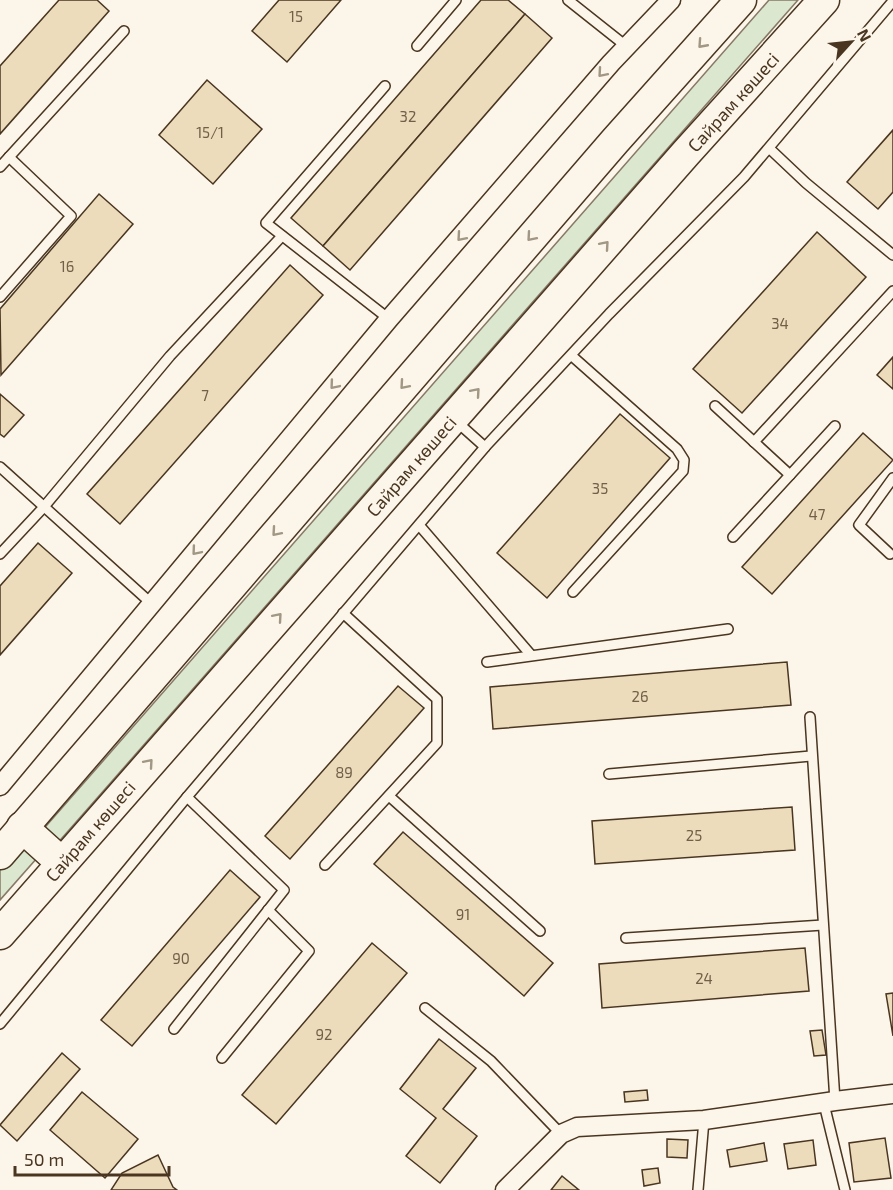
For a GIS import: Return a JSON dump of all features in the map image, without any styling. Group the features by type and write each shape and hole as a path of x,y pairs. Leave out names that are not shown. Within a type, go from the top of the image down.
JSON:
{"main road":[{"path":"0,854 615,141 741,0"},
{"name":"Сайрам көшесі","path":"0,934 824,0"},
{"path":"22,827 62,862"}],"street":[{"path":"0,786 389,320 626,46 671,0"},
{"path":"505,1190 561,1134 578,1127 704,1120 893,1095"}],"lane":[{"path":"417,46 456,0"},
{"path":"568,0 626,46"},
{"path":"0,1024 187,796 485,447 609,314 770,149 893,1"},
{"path":"0,167 124,31"},
{"path":"385,86 266,223 389,320"},
{"path":"770,149 806,183 893,255"},
{"path":"0,297 71,216 9,157"},
{"path":"0,554 43,508 170,356 282,236"},
{"path":"754,442 893,291"},
{"path":"572,356 677,448 684,460 683,471 573,592"},
{"path":"715,406 790,475"},
{"path":"453,418 485,447"},
{"path":"733,537 835,426"},
{"path":"0,467 152,604"},
{"path":"890,554 859,525 893,478"},
{"path":"419,525 531,655"},
{"path":"325,865 436,743 437,699 343,613"},
{"path":"487,662 728,629"},
{"path":"810,717 823,925 830,1102 845,1190"},
{"path":"609,774 811,756"},
{"path":"174,1029 284,890 187,796"},
{"path":"388,796 540,931"},
{"path":"222,1058 309,951 268,910"},
{"path":"626,938 823,925"},
{"path":"425,1008 491,1061 561,1134"},
{"path":"698,1190 704,1120"}],"green space":[{"path":"769,0 798,0 55,846 40,833"},
{"path":"22,845 37,858 0,900 0,870"}],"building":[{"path":"59,0 97,0 109,11 0,134 0,66"},
{"path":"279,0 341,0 287,62 252,31"},
{"path":"481,0 508,0 525,14 323,246 291,218"},
{"path":"525,14 552,38 350,270 323,246"},
{"path":"207,80 262,129 213,184 159,135"},
{"path":"893,130 893,192 878,209 847,182"},
{"path":"99,194 133,224 1,375 0,309"},
{"path":"817,232 866,277 742,413 693,369"},
{"path":"290,265 323,295 120,524 87,494"},
{"path":"893,357 893,389 877,375"},
{"path":"0,394 24,415 4,437 0,434"},
{"path":"620,414 670,458 547,598 497,553"},
{"path":"863,433 893,460 772,594 742,567"},
{"path":"38,543 72,573 0,655 0,586"},
{"path":"787,662 791,705 493,729 490,687"},
{"path":"398,686 424,708 290,859 265,836"},
{"path":"792,807 795,850 595,864 592,821"},
{"path":"403,832 553,963 524,996 374,864"},
{"path":"230,870 260,897 132,1046 101,1020"},
{"path":"372,943 407,973 276,1124 242,1095"},
{"path":"805,948 809,991 602,1008 599,964"},
{"path":"893,993 893,1036 886,994"},
{"path":"822,1030 826,1055 814,1056 810,1031"},
{"path":"439,1039 476,1068 443,1109 477,1136 440,1183 406,1156 436,1118 400,1089"},
{"path":"62,1053 80,1069 17,1141 0,1125"},
{"path":"647,1090 648,1100 625,1102 624,1092"},
{"path":"82,1092 138,1139 105,1178 50,1130"},
{"path":"885,1138 891,1178 854,1182 849,1143"},
{"path":"667,1139 688,1140 687,1158 667,1157"},
{"path":"813,1140 816,1165 788,1169 784,1144"},
{"path":"764,1143 767,1161 730,1167 727,1150"},
{"path":"158,1155 173,1187 177,1190 111,1190 122,1173"},
{"path":"658,1168 660,1183 644,1186 642,1170"},
{"path":"562,1176 579,1190 551,1190"}]}
